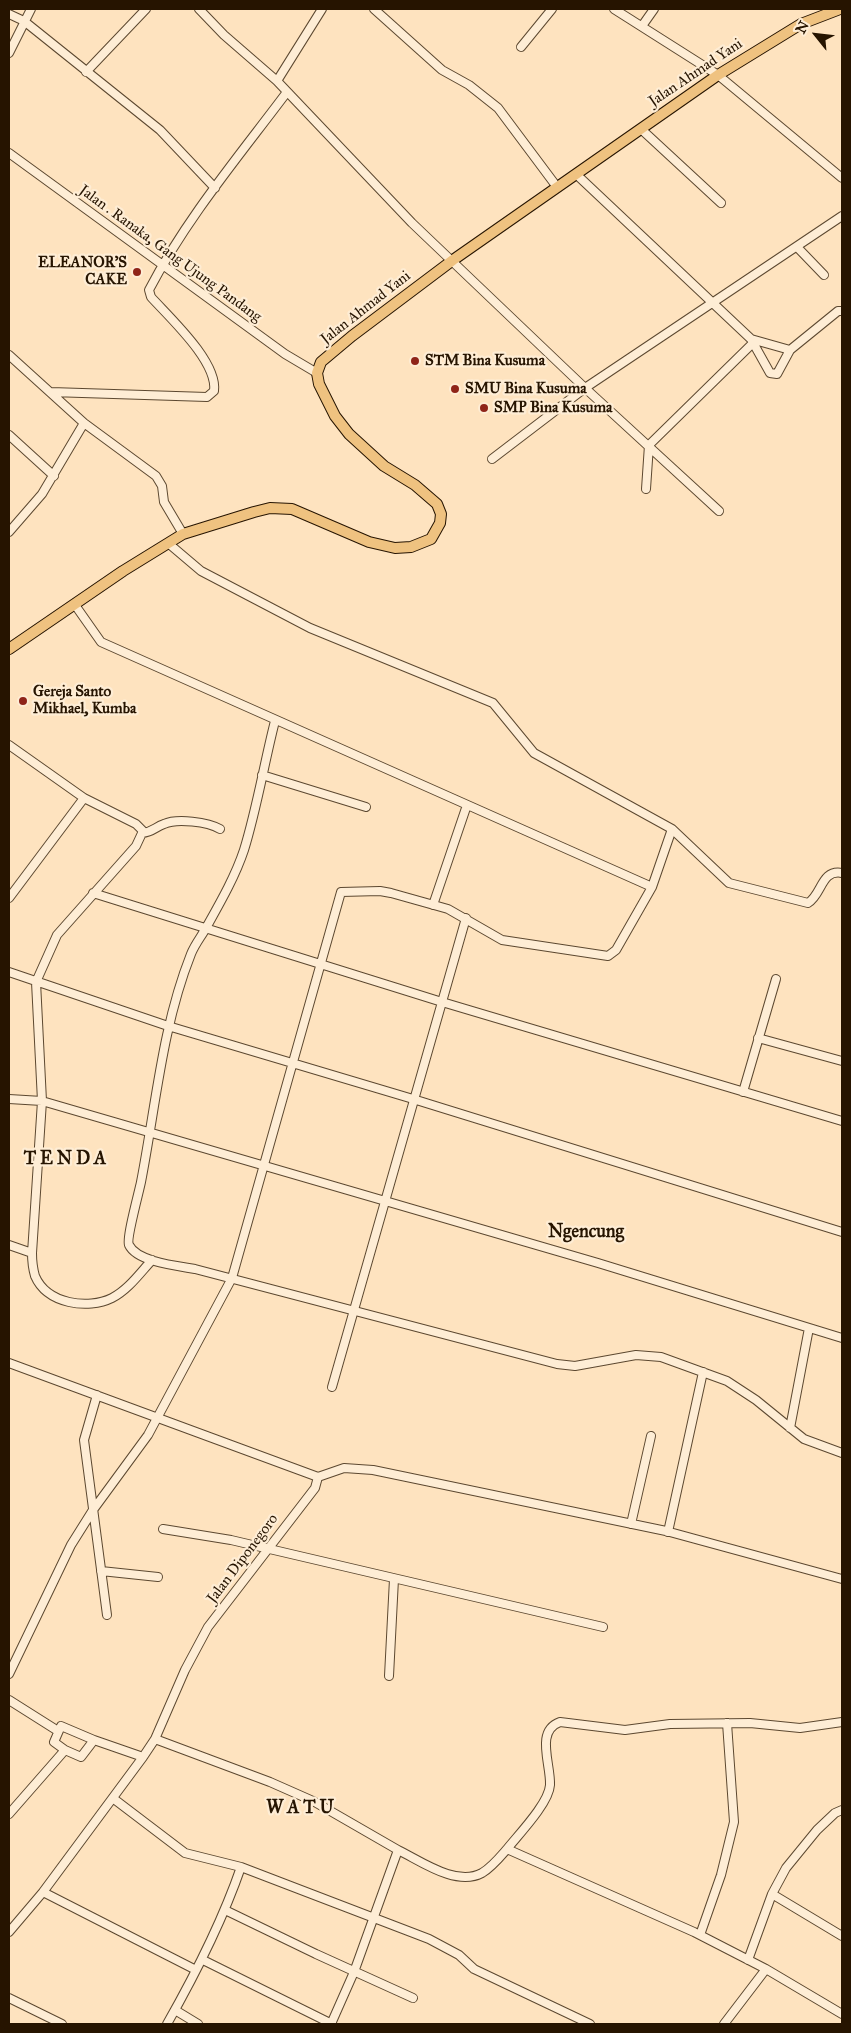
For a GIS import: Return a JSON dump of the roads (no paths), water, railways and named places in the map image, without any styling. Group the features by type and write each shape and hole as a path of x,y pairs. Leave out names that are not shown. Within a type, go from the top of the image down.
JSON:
{"highway":[{"name":"Jalan Ahmad Yani","path":"316,373 321,362 352,336 453,260 718,75 801,24 840,11"},
{"path":"9,649 183,534 254,512 282,508 331,524 370,542 395,548 411,547 431,539 440,523 441,514 437,504 384,466 348,434 335,416 319,384 316,373"}],"street":[{"path":"9,53 31,9"},
{"path":"86,72 146,9"},
{"path":"200,9 224,35 287,92 412,223 453,260 585,388 719,511"},
{"path":"276,81 322,9"},
{"path":"374,9 442,70 469,85 498,108 557,187"},
{"path":"521,48 552,9"},
{"path":"614,9 718,75 842,178"},
{"path":"642,26 654,9"},
{"path":"9,14 24,20 160,130 215,188"},
{"path":"50,392 207,397 214,390 215,382 204,358 151,297 149,290 162,266 215,188 287,92"},
{"path":"641,129 721,203"},
{"name":"Jalan . Ranaka, Gang Ujung Pandang","path":"9,153 162,266 285,354 316,373"},
{"path":"577,175 752,341 766,368 775,374 780,370 790,350 838,311 842,311"},
{"path":"492,459 585,388 712,305 842,216"},
{"path":"797,247 824,275"},
{"path":"752,341 790,350"},
{"path":"646,489 649,445 752,341"},
{"path":"9,355 84,423 156,476 162,486 164,502 183,534"},
{"path":"9,532 42,494 84,423"},
{"path":"9,435 54,476"},
{"path":"168,543 201,571 310,628 493,703 534,753 672,830 729,883 804,903 811,901 824,879 833,873 842,873"},
{"path":"75,605 101,642 652,887"},
{"path":"275,721 242,855 205,930 192,951 168,1026 128,1242 134,1251 152,1260 232,1278 557,1364 575,1366 636,1355 661,1357 703,1372 743,1391 804,1439 842,1453"},
{"path":"9,745 84,798 136,824 141,828 142,833 136,846 57,935 36,982 42,1101 32,1253 36,1276 40,1284 51,1296 78,1304 94,1305 112,1298 121,1292 152,1260"},
{"path":"262,775 366,807"},
{"path":"9,898 84,798"},
{"path":"433,905 468,805"},
{"path":"142,833 150,833 169,823 206,823 220,829"},
{"path":"9,1674 71,1545 92,1510 136,1452 157,1418 232,1278 291,1063 342,891 380,891 433,905 466,918 502,940 608,956 616,950 652,887 672,830"},
{"path":"93,893 205,930 842,1121"},
{"path":"332,1387 466,918"},
{"path":"9,972 168,1026 413,1099 842,1232"},
{"path":"743,1092 776,979"},
{"path":"758,1038 842,1062"},
{"path":"9,1099 42,1101 385,1201 842,1338"},
{"path":"9,1245 32,1253"},
{"path":"790,1428 808,1328"},
{"path":"9,1363 318,1477 344,1468 359,1468 668,1532 842,1579"},
{"path":"668,1532 703,1372"},
{"path":"97,1395 84,1440 107,1615"},
{"path":"631,1524 651,1436"},
{"name":"Jalan Diponegoro","path":"9,1932 43,1892 114,1799 143,1757 155,1739 199,1643 315,1488 318,1477"},
{"path":"163,1528 215,1537 603,1626"},
{"path":"101,1570 158,1577"},
{"path":"389,1676 394,1579"},
{"path":"9,1700 36,1720 58,1731"},
{"path":"155,1739 270,1782 313,1801 398,1850 447,1873 465,1877 482,1872 507,1849 549,1792 546,1739 548,1729 560,1722 625,1730 670,1724 727,1723 750,1723 800,1728 842,1722"},
{"path":"700,1935 721,1875 734,1822 727,1723"},
{"path":"94,1740 81,1757 65,1750 54,1742 62,1726 94,1740 143,1757"},
{"path":"9,1814 65,1750"},
{"path":"114,1799 185,1853 241,1867 442,1945 459,1955 474,1970 590,2024"},
{"path":"748,1960 772,1894 802,1847 835,1813 842,1810"},
{"path":"507,1849 700,1935 766,1969 842,2014"},
{"path":"202,1960 332,2024 354,1972 398,1850"},
{"path":"167,2024 202,1960 225,1910 241,1867"},
{"path":"43,1892 196,1970"},
{"path":"772,1894 842,1936"},
{"path":"225,1910 413,1998"},
{"path":"724,2024 766,1969"},
{"path":"9,1998 62,2024"},
{"path":"175,2010 198,2024"}],"place":[{"name":"ELEANOR'S CAKE","path":"137,272"},
{"name":"STM Bina Kusuma","path":"415,361"},
{"name":"SMU Bina Kusuma","path":"455,389"},
{"name":"SMP Bina Kusuma","path":"484,408"},
{"name":"Gereja Santo Mikhael, Kumba","path":"23,701"}],"district":[{"name":"T E N D A","path":"65,1160"},
{"name":"Ngencung","path":"586,1233"},
{"name":"W A T U","path":"300,1809"}]}
